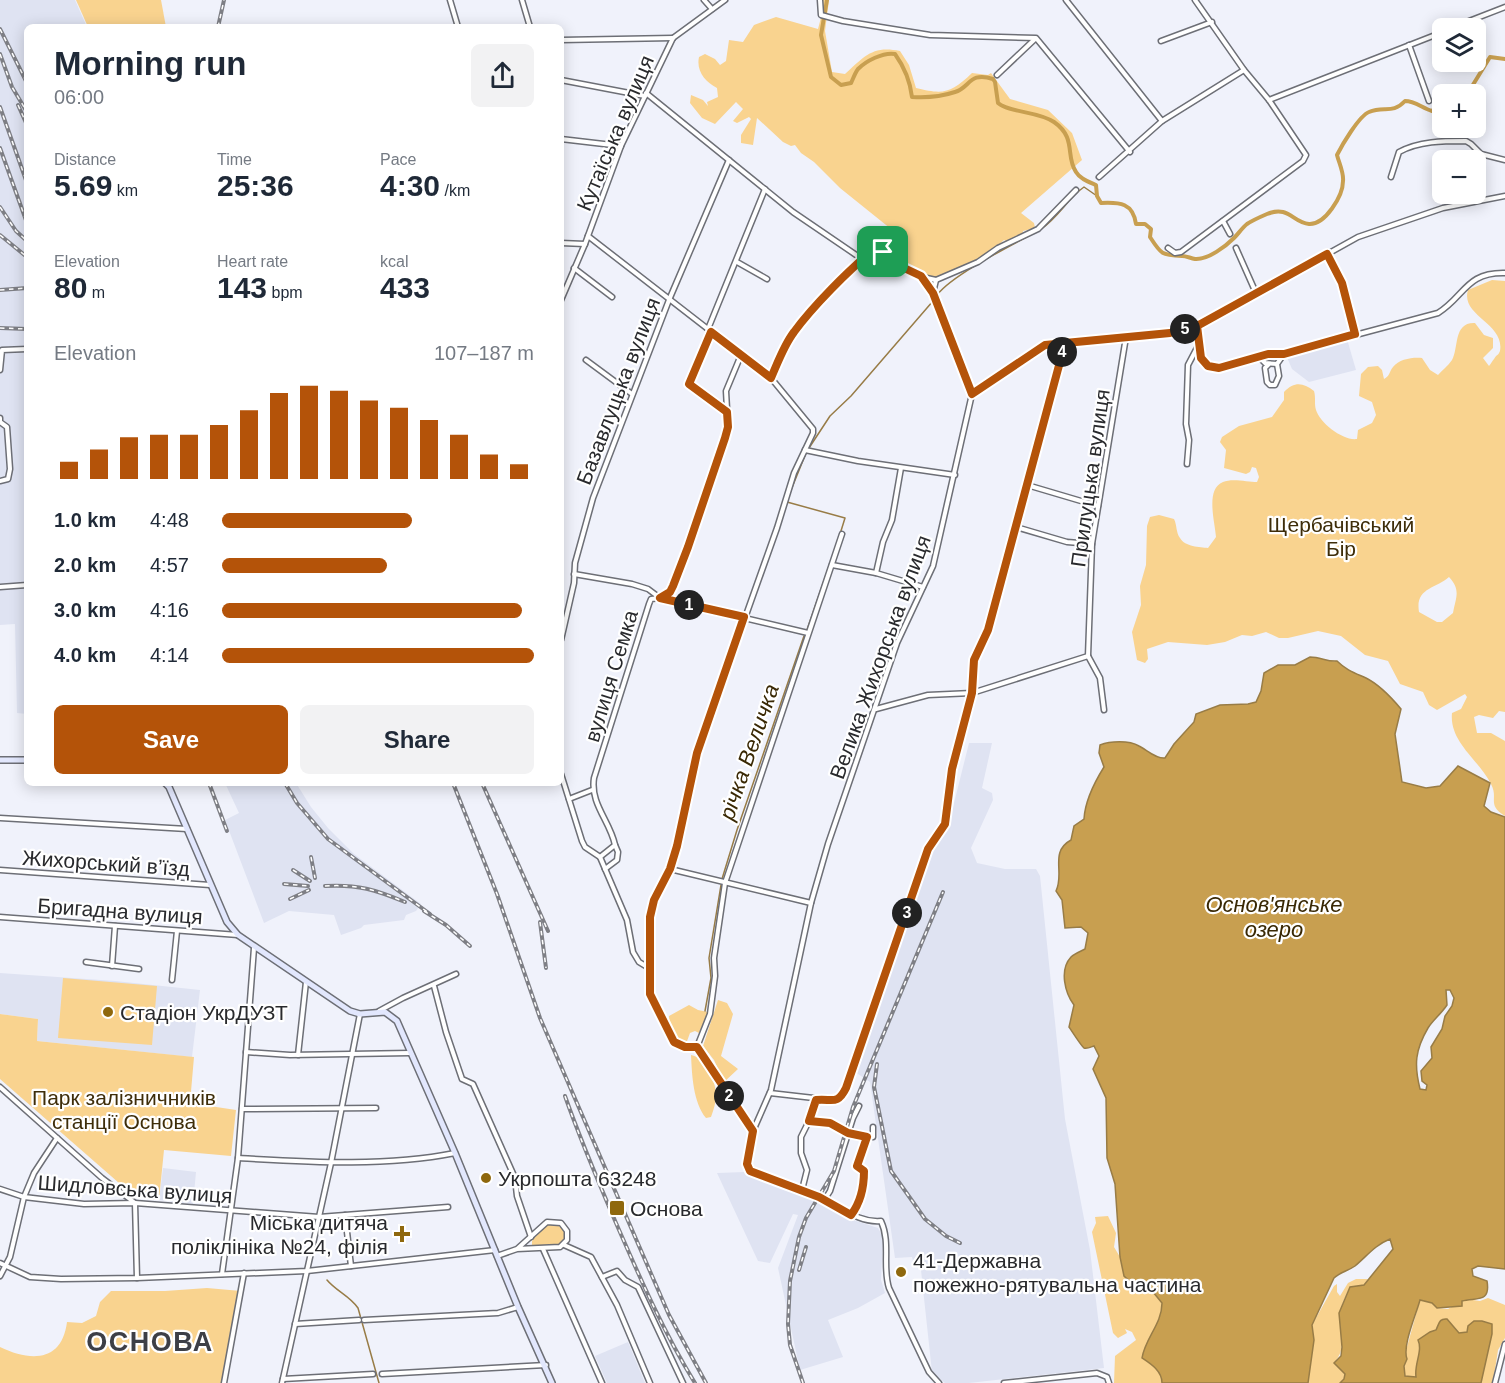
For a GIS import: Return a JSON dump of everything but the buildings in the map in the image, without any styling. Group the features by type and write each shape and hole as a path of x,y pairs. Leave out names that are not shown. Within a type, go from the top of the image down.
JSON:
{"main road":[{"path":"0,760 24,760"},
{"path":"168,786 227,922 238,935 254,948 351,1011 360,1014 378,1012 391,1016 396,1021 455,1153 552,1383"}],"street":[{"path":"450,0 457,24"},
{"path":"522,0 529,24"},
{"path":"704,0 712,9"},
{"name":"Кутаїська вулиця","path":"564,293 585,244 621,146 673,38 725,0"},
{"path":"820,0 821,15 843,21 930,35 1036,38 1130,152"},
{"path":"1066,0 1162,121"},
{"path":"1168,248 1175,253 1181,252 1303,161 1306,154 1195,0"},
{"path":"1477,18 1505,7"},
{"path":"1161,41 1212,22"},
{"path":"1269,100 1432,36"},
{"path":"564,40 673,38"},
{"path":"997,75 1036,38"},
{"path":"1409,45 1430,101"},
{"path":"1099,177 1130,152 1162,121 1244,70"},
{"path":"564,80 646,94 793,212 862,259"},
{"path":"564,139 621,146"},
{"path":"1391,177 1399,152 1421,143 1466,141 1481,154 1505,160"},
{"name":"Базавлуцька вулиця","path":"564,627 574,583 575,563 593,498 669,300 729,160"},
{"path":"727,412 689,384 765,189"},
{"path":"771,378 793,333 872,251 883,252 902,267 936,280 978,262 998,248 1038,230 1076,190"},
{"path":"921,276 933,293 972,394 1045,345 1170,333 1197,326 1358,237 1443,208 1505,196"},
{"path":"1224,221 1230,234"},
{"path":"588,236 771,378 811,425 813,433 794,474 697,753 677,846 670,869 654,900 650,917 650,994 674,1042 685,1047 697,1047"},
{"path":"564,243 585,244"},
{"path":"1236,248 1256,293"},
{"path":"1327,254 1342,283 1355,334"},
{"path":"736,262 767,279"},
{"path":"574,268 612,297"},
{"path":"1197,326 1201,358 1208,366 1219,368 1259,357 1284,354 1438,312 1446,308 1476,278 1505,273"},
{"path":"933,293 936,280"},
{"name":"Прилуцька вулиця","path":"1088,656 1092,544 1126,337"},
{"path":"770,1093 837,1100 842,1097 846,1088 928,849 945,824 950,779 972,693 974,660 988,630 1065,343"},
{"path":"1187,464 1188,365 1198,345"},
{"path":"0,370 2,351 24,349"},
{"path":"1269,364 1265,368 1267,382 1275,385 1279,376 1277,364 1284,354"},
{"name":"вулиця Семка","path":"592,790 649,604 651,599 660,598 670,592 688,547 725,438 728,427 726,391 741,355"},
{"path":"1259,357 1265,363 1277,364"},
{"path":"586,360 632,394"},
{"name":"Велика Жихорська вулиця","path":"802,1190 750,1171 747,1164 753,1131 770,1093 811,903 828,844 897,643 933,566 972,394"},
{"path":"0,418 0,422 7,428 10,469 8,479 0,481"},
{"path":"805,450 858,462 955,475"},
{"path":"876,573 891,520 901,468"},
{"path":"1027,485 1098,506"},
{"path":"1016,527 1067,542 1092,544"},
{"path":"697,1047 710,1014 715,976 714,958 725,883 842,534"},
{"path":"832,565 876,573 923,587"},
{"path":"574,574 648,589 660,598 808,633"},
{"path":"0,587 24,585"},
{"path":"875,709 928,695 972,693 1088,656 1100,678 1104,710"},
{"path":"564,783 582,841 585,847 600,856 627,920 633,952 639,962 649,968"},
{"path":"569,799 592,790 605,822 613,833 618,852 617,860 605,869"},
{"path":"0,818 188,829"},
{"path":"600,856 615,845"},
{"path":"670,869 811,903"},
{"name":"Жихорський в’їзд","path":"0,870 210,885"},
{"name":"Бригадна вулиця","path":"0,917 238,935"},
{"path":"112,966 115,926"},
{"path":"172,980 177,931"},
{"path":"222,1274 238,1158 254,948"},
{"path":"86,962 139,969"},
{"path":"378,1012 456,974"},
{"path":"298,1054 306,982"},
{"path":"434,986 462,1079 474,1084 516,1178 517,1196 531,1237"},
{"path":"360,1014 331,1163 283,1381 373,1374"},
{"path":"697,1047 753,1131"},
{"path":"246,1052 410,1053"},
{"path":"0,1087 102,1178 135,1203 137,1278"},
{"path":"819,1099 814,1102 809,1121 801,1137 801,1153 807,1170 802,1190 825,1199 851,1215 873,1222 881,1221 887,1237 885,1277 929,1372 939,1383"},
{"path":"825,1199 830,1191 853,1118 859,1106"},
{"path":"242,1109 376,1108"},
{"path":"809,1121 830,1123 848,1133 867,1137 873,1137 873,1127"},
{"path":"851,1215 858,1206 864,1182 864,1171 857,1166 867,1137"},
{"path":"0,1276 10,1257 24,1197 34,1173 57,1138"},
{"path":"238,1158 331,1163 429,1158 455,1153"},
{"name":"Шидловська вулиця","path":"0,1189 24,1197 84,1204 135,1203 319,1217 448,1207"},
{"path":"345,1215 351,1266"},
{"path":"0,1263 30,1277 61,1279 307,1271 517,1249 560,1247 567,1240 567,1230 564,1224 556,1221 544,1224 517,1249"},
{"path":"564,1245 591,1257 616,1305 650,1383"},
{"path":"543,1249 602,1383"},
{"path":"602,1277 617,1270 626,1280 638,1287 683,1383"},
{"path":"224,1383 244,1273"},
{"path":"295,1324 498,1313 518,1307"},
{"path":"1495,1383 1505,1344"},
{"path":"382,1374 546,1365"},
{"path":"1004,1383 1097,1373 1107,1377 1109,1383"}],"shaded area":[{"path":"0,0 75,0 86,24 24,24 24,714 17,713 15,624 0,625"},
{"path":"1347,339 1356,370 1309,382 1292,369 1286,355"},
{"path":"969,743 992,743 982,788 992,793 993,800 971,848 977,863 1005,869 1036,869 1040,876 1065,1119 1090,1250 1104,1368 969,1383 945,1383 932,1372 920,1261 913,1261 912,1257 895,1258 870,1082 855,1072 927,862 948,827"},
{"path":"226,786 298,786 328,828 354,854 421,904 416,911 406,915 404,920 364,925 341,935 334,915 289,911 264,923 225,820 239,813"},
{"path":"0,973 200,990 192,1057 37,1041 38,1019 0,1014"},
{"path":"163,1168 196,1172 193,1204 159,1200"},
{"path":"745,1172 811,1199 847,1218 878,1228 883,1237 881,1280 885,1293 858,1308 828,1320 843,1357 800,1370 778,1268 798,1215 793,1214 770,1263 758,1261 717,1173"},
{"path":"628,1342 645,1383 607,1383 595,1356"}],"green space":[{"path":"76,0 161,0 165,24 87,24"},
{"path":"823,0 829,0 825,31 832,72 845,74 869,54 875,51 890,50 900,51 909,65 916,88 947,91 972,73 988,75 991,73 1010,99 1048,110 1072,133 1082,160 1021,213 1034,223 1035,228 1023,231 1022,236 1008,242 1004,240 977,261 955,273 944,277 922,277 883,251 891,229 840,188 795,145 791,146 783,142 757,118 753,145 741,143 741,135 751,119 749,117 737,123 733,121 743,109 736,102 715,124 702,118 690,103 691,95 703,100 708,106 707,102 718,97 717,88 705,79 700,71 699,57 705,54 715,59 720,65 726,61 729,40 743,42 754,25 776,17 818,29"},
{"name":"Щербачівський Бір","path":"1492,280 1505,281 1505,712 1499,711 1493,718 1479,715 1474,717 1477,733 1491,733 1505,741 1505,816 1494,805 1493,789 1486,775 1455,733 1452,713 1461,709 1467,697 1465,694 1437,710 1429,705 1423,692 1400,684 1388,661 1365,655 1341,636 1318,631 1288,638 1279,638 1266,632 1252,636 1242,635 1225,642 1207,645 1168,642 1147,649 1148,659 1145,663 1137,660 1132,632 1141,605 1140,586 1146,565 1147,526 1150,517 1159,515 1174,519 1182,541 1193,546 1208,548 1216,537 1212,506 1217,486 1231,480 1257,482 1259,477 1256,468 1252,467 1246,474 1224,468 1226,450 1220,442 1222,437 1239,426 1272,417 1284,400 1284,392 1299,384 1314,391 1316,410 1327,425 1345,437 1357,439 1358,430 1372,423 1376,415 1372,402 1359,396 1361,374 1368,367 1378,366 1382,370 1384,379 1399,362 1422,358 1430,370 1438,375 1452,360 1460,331 1468,324 1475,323 1484,335 1493,338 1493,348 1483,358 1489,366 1499,354 1500,341 1490,326 1470,307 1467,299 1468,290","holes":["1449,577 1457,594 1453,613 1442,622 1437,622 1419,612 1420,598 1427,590"]},
{"name":"Стадіон УкрДУЗТ","path":"63,978 157,986 152,1045 58,1038"},
{"path":"718,1000 727,1003 733,1014 721,1056 738,1069 724,1082 714,1060 703,1046"},
{"path":"689,1005 708,1012 699,1033 695,1031 690,1033 686,1044 678,1042 670,1030 669,1016"},
{"name":"Парк залізничників станції Основа","path":"0,1014 38,1019 37,1041 194,1057 190,1103 236,1110 231,1156 164,1150 159,1200 135,1197 0,1079"},
{"path":"691,1055 700,1059 706,1066 715,1085 716,1097 711,1117 706,1118 698,1104"},
{"path":"1108,1216 1116,1233 1114,1247 1120,1257 1124,1276 1135,1286 1153,1292 1162,1303 1159,1317 1142,1358 1158,1371 1162,1383 1114,1383 1115,1356 1136,1340 1132,1332 1125,1329 1127,1333 1118,1338 1113,1333 1092,1232 1096,1223 1095,1217"},
{"path":"552,1223 563,1228 566,1238 563,1243 549,1246 532,1245 538,1233"},
{"path":"1356,1279 1368,1279 1364,1285 1350,1287 1341,1307 1342,1346 1334,1363 1345,1374 1345,1383 1307,1383 1312,1325 1334,1286 1337,1284 1337,1292 1340,1296 1348,1283"},
{"path":"207,1288 241,1291 224,1383 0,1383 0,1347 23,1355 34,1356 52,1351 59,1345 67,1322 82,1323 96,1316 100,1302 111,1291"},
{"path":"1488,1298 1505,1305 1505,1338 1498,1350 1493,1383 1481,1383 1492,1334 1488,1322 1476,1321 1467,1333 1459,1333 1447,1319 1420,1346 1416,1377 1405,1376 1404,1366 1407,1359 1405,1354 1420,1300 1432,1303 1437,1308 1448,1309 1466,1299 1480,1301"}],"water":[{"name":"Основ'янське озеро","path":"1310,657 1337,661 1347,669 1376,684 1401,709 1395,734 1402,782 1426,788 1440,786 1458,766 1490,783 1484,806 1491,812 1505,817 1505,1269 1478,1266 1472,1269 1473,1276 1487,1281 1487,1293 1481,1298 1462,1301 1462,1306 1437,1308 1432,1303 1420,1300 1406,1346 1407,1359 1404,1366 1405,1376 1416,1377 1420,1349 1418,1340 1436,1330 1442,1319 1447,1319 1459,1333 1467,1332 1468,1326 1474,1321 1482,1321 1492,1324 1492,1334 1481,1383 1340,1383 1345,1374 1334,1363 1341,1356 1342,1347 1339,1313 1350,1287 1364,1285 1393,1249 1390,1239 1375,1248 1355,1266 1334,1278 1312,1325 1314,1340 1308,1383 1162,1383 1158,1371 1142,1358 1159,1318 1162,1303 1153,1292 1135,1286 1124,1276 1120,1257 1115,1184 1107,1158 1106,1098 1093,1069 1099,1056 1094,1046 1084,1048 1069,1027 1074,1005 1066,988 1065,968 1071,957 1085,949 1088,933 1081,927 1065,928 1062,900 1056,891 1059,857 1064,845 1071,840 1074,826 1084,819 1091,792 1104,767 1099,753 1100,745 1114,742 1130,743 1155,756 1165,758 1194,722 1196,714 1220,705 1256,702 1261,691 1264,673 1278,665 1295,665","holes":["1446,990 1450,990 1454,998 1445,1016 1442,1029 1431,1047 1432,1058 1421,1071 1422,1081 1427,1085 1426,1090 1420,1089 1416,1065 1420,1043 1430,1025 1447,1005"]}],"waterway":[{"path":"827,0 821,35 831,77 841,85 851,83 858,69 865,63 890,54 895,54 904,69 912,97 944,95 960,90 979,77 993,79 998,103 1010,109 1047,118 1061,128 1066,134 1076,172 1096,185 1097,196 1101,203 1120,204 1129,208 1136,224 1145,224 1151,229 1150,237 1157,247 1170,255 1195,259 1205,257 1226,245 1247,224 1274,212 1286,213 1309,224 1321,220 1332,208 1342,187 1343,175 1337,155 1360,119 1369,112 1396,108 1405,101 1432,111"},
{"path":"1473,84 1490,57 1505,59"},
{"name":"річка Величка","path":"1041,229 1084,187 1097,196"},
{"name":"річка Величка","path":"937,295 944,287 968,270 1034,233"},
{"name":"річка Величка","path":"809,448 830,416 851,396 933,301"},
{"name":"річка Величка","path":"789,495 806,453"},
{"name":"річка Величка","path":"787,502 845,518 836,547"},
{"name":"річка Величка","path":"807,630 829,566"},
{"name":"річка Величка","path":"722,879 804,636"},
{"name":"річка Величка","path":"705,1011 711,978 709,958 721,885"},
{"path":"327,1280 358,1308 379,1383"}],"railway":[{"path":"219,24 224,0"},
{"path":"0,29 24,77"},
{"path":"0,54 12,87 24,107"},
{"path":"18,105 24,118"},
{"path":"0,107 24,175"},
{"path":"0,148 24,215"},
{"path":"0,207 16,231 24,238"},
{"path":"0,235 24,255"},
{"path":"0,290 24,288"},
{"path":"0,328 24,329"},
{"path":"210,786 227,831"},
{"path":"287,786 297,803 328,839 430,914"},
{"path":"454,786 497,894 540,1018 669,1315 706,1383"},
{"path":"483,786 548,931"},
{"path":"311,857 315,878"},
{"path":"293,870 310,881"},
{"path":"284,884 308,886"},
{"path":"325,886 366,889 405,902"},
{"path":"290,899 309,890"},
{"path":"803,1383 790,1345 788,1324 790,1281 799,1237 806,1218 834,1171 853,1107 943,892"},
{"path":"424,911 446,925 470,946"},
{"path":"540,922 546,968"},
{"path":"877,1064 874,1087 891,1171 925,1219 946,1236 960,1243"},
{"path":"565,1096 589,1160 634,1264 663,1325 695,1383"},
{"path":"799,1270 806,1247"}],"place":[{"name":"Стадіон УкрДУЗТ","path":"108,1012"},
{"name":"Укрпошта 63248","path":"486,1178"},
{"name":"Основа","path":"617,1208"},
{"name":"Міська дитяча поліклініка №24, філія","path":"402,1234"},
{"name":"41-Державна пожежно-рятувальна частина","path":"901,1272"}],"district":[{"name":"ОСНОВА","path":"150,1342"}],"route":[{"path":"883,252 872,251 862,259 807,315 785,346 771,378 711,332 689,384 727,412 728,427 711,484 673,586 670,592 660,598 744,617 697,753 670,869 654,900 650,917 650,994 674,1042 678,1046 697,1047 753,1131 747,1164 750,1171 831,1202 851,1215 858,1206 864,1182 864,1171 857,1166 867,1137 848,1133 830,1123 809,1121 816,1100 837,1100 842,1097 928,849 945,824 952,769 972,693 974,660 988,630 1065,343 1170,333 1197,326 1201,358 1208,366 1219,368 1268,354 1284,354 1355,334 1342,283 1327,254 1197,326 1170,333 1126,337 1065,343 1045,345 972,394 933,293 927,288 921,276 902,267 883,252"}]}
